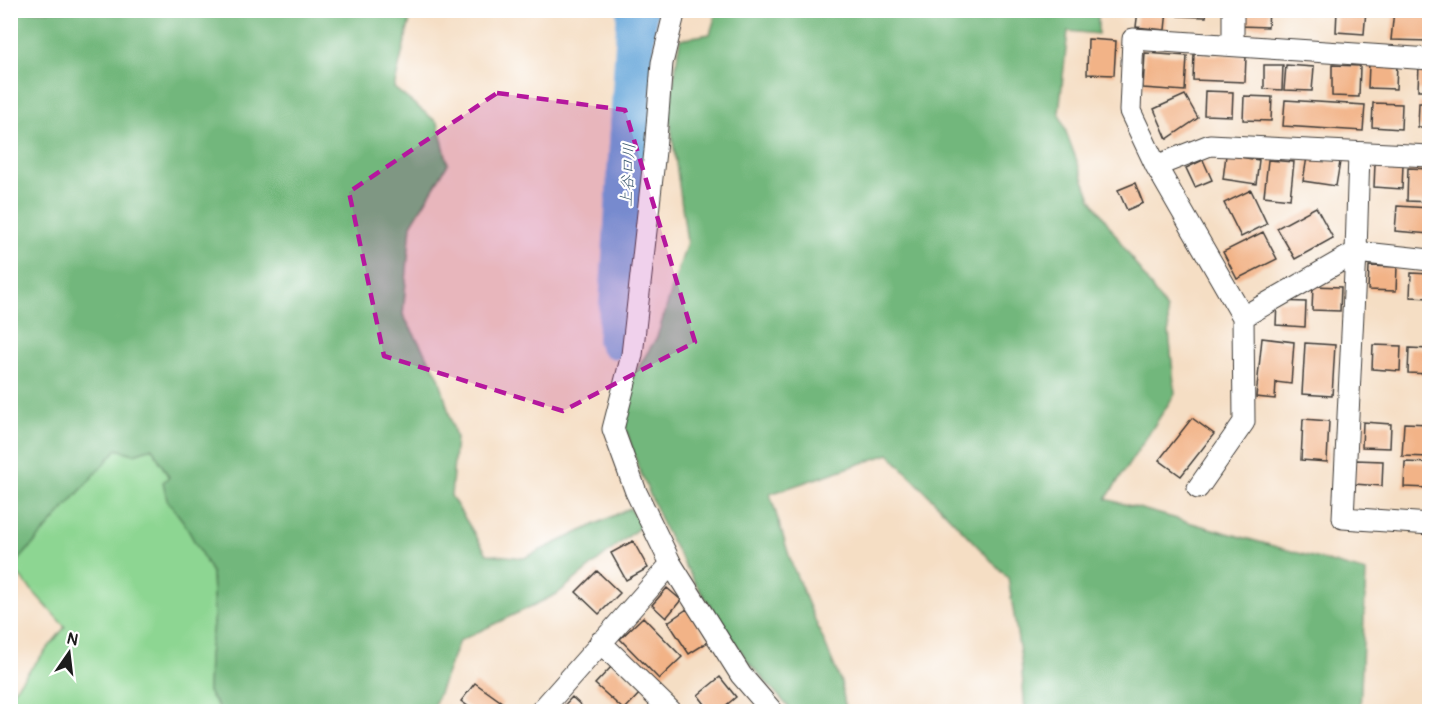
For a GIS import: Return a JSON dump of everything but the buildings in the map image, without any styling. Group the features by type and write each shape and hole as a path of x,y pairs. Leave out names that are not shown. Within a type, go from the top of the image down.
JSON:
{"street":[{"path":"675,10 662,63 655,151 632,355 613,429 636,492 671,564 741,675 773,711"},
{"path":"1233,10 1233,45"},
{"path":"1198,488 1244,422 1243,317 1156,166 1130,111 1133,39 1430,59"},
{"path":"1156,166 1210,145 1430,156"},
{"path":"1359,153 1343,518 1430,524"},
{"path":"1243,317 1356,252 1430,260"},
{"path":"540,711 671,564"},
{"path":"600,642 672,711"}],"highlighted area":[{"path":"497,93 625,110 695,342 563,411 384,356 349,192"}],"green space":[{"path":"10,11 412,11 394,88 438,123 448,164 411,225 403,315 439,377 456,438 451,496 487,554 524,558 630,508 641,526 557,594 459,641 432,711 221,711 208,692 214,615 212,573 183,521 167,500 163,482 169,477 152,448 134,454 117,449 12,568 13,545 10,542"},
{"path":"717,11 1098,11 1098,34 1068,31 1059,113 1091,199 1167,310 1175,394 1106,499 1366,572 1360,711 1025,711 1021,659 1008,578 889,454 770,494 792,565 841,682 846,711 792,711 749,663 697,586 665,530 637,464 625,426 628,384 657,337 687,242 669,113 680,39 710,34"},
{"path":"152,448 169,478 167,500 183,521 212,573 214,615 208,692 221,711 11,712 11,693 65,627 12,568 117,449 134,454"}],"waterway":[{"name":"上谷口川","path":"617,339 637,10"}]}
